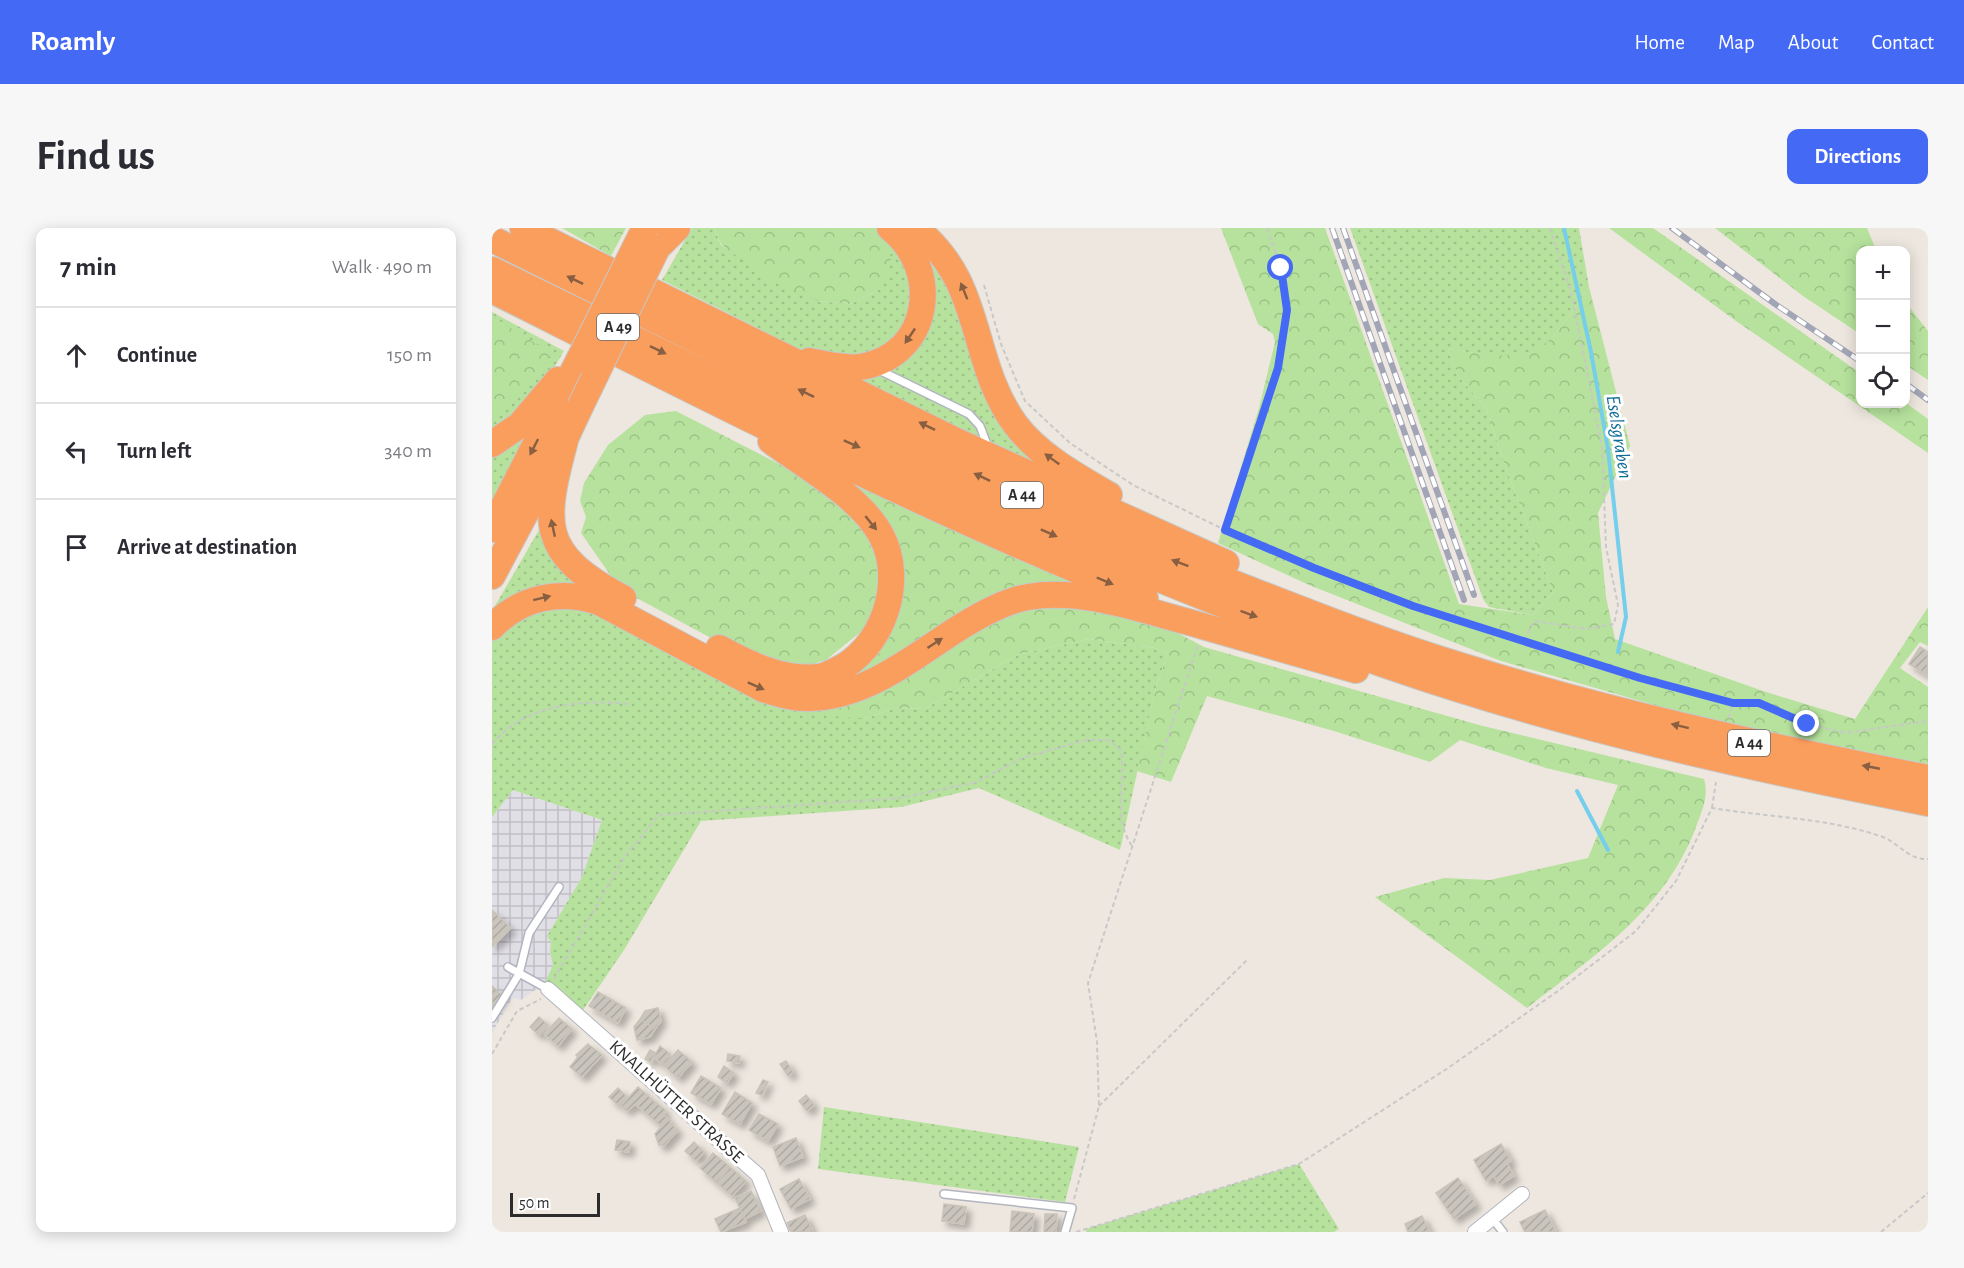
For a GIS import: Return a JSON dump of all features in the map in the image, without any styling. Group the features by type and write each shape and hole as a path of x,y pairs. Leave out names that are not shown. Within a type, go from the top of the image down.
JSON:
{"highway":[{"path":"523,228 759,345 993,457 1216,550"},
{"path":"536,228 567,250"},
{"path":"759,345 831,365 860,367 900,349 913,334 924,295 922,274 912,254 900,236 890,228"},
{"path":"915,228 952,266 969,304 995,386 1015,423 1028,439 1089,483 1324,605 1531,680 1571,710"},
{"name":"A 49","path":"492,576 566,437 563,397 579,360 664,233"},
{"name":"A 49","path":"492,529 563,397 664,233"},
{"name":"A 44","path":"492,239 764,373 1070,517 1162,556 1571,710 1753,768 1928,803"},
{"name":"A 44","path":"492,270 836,437 1059,537 1233,608 1390,667 1571,710 1928,778"},
{"path":"492,290 727,408 1012,542 1246,638"},
{"path":"492,444 563,397"},
{"path":"566,437 552,490 550,523 555,541 564,556 576,568 594,583 740,659 795,676 820,678 860,656 885,614 891,585 890,562 881,534 856,504 727,408"},
{"path":"492,627 513,609 528,602 555,595 579,596 599,602 763,689 793,697 818,698 844,694 867,685 977,617 1028,597 1054,595 1090,598 1246,638 1460,701 1571,710"}],"street":[{"name":"KNALLHÜTTER STRASSE","path":"548,989 758,1175 781,1232"},
{"path":"1475,1232 1522,1194"}],"lane":[{"path":"868,364 969,414 980,426 993,457"},
{"path":"492,1018 519,974 529,933 559,887"},
{"path":"508,967 548,989"},
{"path":"944,1194 1072,1208 1065,1232"},
{"path":"1492,1218 1503,1232"}],"path":[{"path":"1216,550 1225,530 1278,368 1287,310 1281,268 1267,228"},
{"path":"1524,640 1534,621 1587,629 1614,624 1618,605 1606,547 1602,446 1571,292 1551,228"},
{"path":"984,285 1001,344 1025,401 1070,443 1133,485 1225,530 1314,568 1413,606 1640,678 1733,703 1759,703 1807,724 1845,733 1928,721"},
{"path":"1072,1208 1099,1106 1097,1042 1088,983 1199,641"},
{"path":"492,744 505,728 536,712 592,700 628,704"},
{"path":"1728,726 1733,703"},
{"path":"492,1054 517,1011 539,1002 626,855 659,815 900,798 977,782 1022,758 1086,740 1108,740 1121,750 1123,761 1120,798 1124,834 1132,846"},
{"path":"1076,1232 1299,1164 1448,1068 1558,991 1636,931 1676,881 1712,808 1716,782"},
{"path":"1712,808 1837,826 1882,837 1916,860 1928,859"},
{"path":"1099,1106 1248,959"},
{"path":"1881,1232 1928,1193"}],"shaded area":[{"path":"513,790 602,820 582,877 547,936 552,942 550,953 554,965 545,983 521,1000 512,998 492,1033 492,817"}],"green space":[{"path":"562,228 626,228 611,256"},
{"path":"692,228 714,228 721,245 818,301 850,304 880,289 889,239 902,253 915,295 899,337 879,350 859,357 831,358 801,350 662,280"},
{"path":"714,228 875,228 889,239 891,263 880,289 850,304 818,301 765,278 721,244"},
{"path":"1221,228 1325,228 1459,604 1533,615 1553,592 1503,460 1486,408 1458,376 1448,349 1515,355 1540,347 1561,327 1589,287 1630,446 1598,513 1606,597 1615,639 1766,692 1855,719 1928,607 1928,646 1920,642 1900,668 1928,687 1928,764 1721,724 1501,661 1309,585 1218,543 1259,408 1275,342 1273,334 1258,324"},
{"path":"1350,228 1579,228 1589,287 1548,341 1531,352 1511,355 1490,355 1448,349 1458,376 1486,408 1503,460 1553,592 1533,615 1489,607 1483,599"},
{"path":"1609,228 1653,228 1856,370 1856,404 1736,321"},
{"path":"1715,228 1867,228 1874,246 1856,246 1856,331 1803,296"},
{"path":"905,233 935,257 1046,464 1036,465 842,372 923,332"},
{"path":"1910,308 1928,331 1928,380 1910,368"},
{"path":"492,312 564,351 530,408 492,438"},
{"path":"492,316 552,354 492,424"},
{"path":"1910,406 1928,419 1928,453 1863,408 1910,408"},
{"path":"676,411 783,466 818,488 847,512 865,533 874,553 878,572 878,589 868,626 826,660 800,668 748,658 620,589 581,533 586,517 580,501 584,483 608,445 645,415"},
{"path":"534,422 492,512 492,452"},
{"path":"833,468 1088,585 1204,647 1479,725 1704,779 1705,798 1696,827 1683,856 1647,907 1602,950 1527,1008 1375,897 1444,878 1490,880 1588,858 1618,785 1546,768 1460,740 1430,762 1334,731 1207,696 1171,782 1137,771 1156,687 1168,653 1155,648 1089,639 1019,654 926,708 893,709 863,719 833,716 824,706 836,679 902,577"},
{"path":"543,523 607,597 492,611"},
{"path":"579,601 824,706 863,719 893,709 926,708 1019,654 1089,639 1155,648 1168,653 1156,687 1120,850 979,788 901,807 701,821 624,950 581,1013 545,983 553,965 550,953 551,942 547,936 582,877 602,820 513,790 492,817 492,635 516,614"},
{"path":"824,1107 1079,1147 1065,1202 818,1169"},
{"path":"1299,1164 1339,1229 1334,1232 1086,1232 1086,1229"}],"building":[{"path":"1920,647 1928,652 1927,675 1909,664"},
{"path":"492,910 511,928 492,947"},
{"path":"492,986 503,996 492,1008"},
{"path":"598,992 626,1008 618,1023 589,1006"},
{"path":"658,1008 661,1021 655,1029 640,1019 645,1011"},
{"path":"539,1017 548,1025 539,1035 530,1027"},
{"path":"559,1018 572,1029 558,1046 544,1034"},
{"path":"640,1019 655,1029 650,1037 637,1040 634,1027"},
{"path":"588,1044 602,1055 582,1077 570,1067 578,1057 576,1055"},
{"path":"660,1046 670,1054 661,1064 654,1057"},
{"path":"650,1050 656,1053 650,1062 645,1059"},
{"path":"678,1050 692,1062 678,1078 664,1066"},
{"path":"728,1054 740,1056 739,1063 727,1061"},
{"path":"786,1061 793,1072 788,1076 780,1064"},
{"path":"724,1066 734,1073 727,1083 718,1077"},
{"path":"701,1076 721,1088 711,1104 691,1093"},
{"path":"763,1080 768,1082 762,1095 756,1093"},
{"path":"638,1087 655,1102 646,1113 635,1104 627,1111 621,1106"},
{"path":"618,1088 626,1096 618,1105 609,1097"},
{"path":"735,1092 752,1103 740,1124 722,1114"},
{"path":"806,1095 814,1105 807,1111 799,1101"},
{"path":"655,1102 665,1110 664,1115 668,1119 661,1126 646,1113"},
{"path":"759,1114 778,1124 768,1141 749,1130"},
{"path":"667,1120 670,1120 678,1130 664,1146 659,1145 655,1134"},
{"path":"796,1138 803,1157 780,1166 773,1147"},
{"path":"617,1140 630,1142 629,1152 615,1150"},
{"path":"694,1142 704,1152 696,1161 685,1151"},
{"path":"1501,1144 1511,1161 1507,1163 1514,1176 1499,1185 1494,1176 1486,1181 1474,1160"},
{"path":"713,1153 730,1167 717,1183 700,1168"},
{"path":"730,1167 746,1181 732,1196 717,1183"},
{"path":"1458,1178 1476,1204 1454,1219 1436,1193"},
{"path":"799,1179 810,1199 791,1209 780,1189"},
{"path":"751,1191 761,1211 745,1219 735,1198"},
{"path":"944,1204 966,1207 964,1224 942,1221"},
{"path":"740,1208 746,1222 721,1232 715,1219"},
{"path":"1545,1210 1556,1232 1525,1232 1520,1222"},
{"path":"1012,1211 1034,1214 1032,1232 1010,1232"},
{"path":"1045,1214 1057,1214 1056,1232 1044,1232"},
{"path":"805,1215 813,1232 791,1232 787,1223"},
{"path":"1422,1216 1430,1232 1408,1232 1405,1224"}],"waterway":[{"name":"Eselsgraben","path":"1564,228 1591,352 1608,449 1626,617 1618,652"},
{"name":"Eselsgraben","path":"1577,791 1608,850"}],"railway":[{"path":"1332,228 1464,600"},
{"path":"1343,228 1474,595"},
{"path":"1672,228 1775,304 1856,358"},
{"path":"1910,387 1928,400"}],"route":[{"path":"1281,268 1287,310 1278,368 1225,530 1314,568 1413,606 1640,678 1733,703 1759,703 1807,724"}]}
